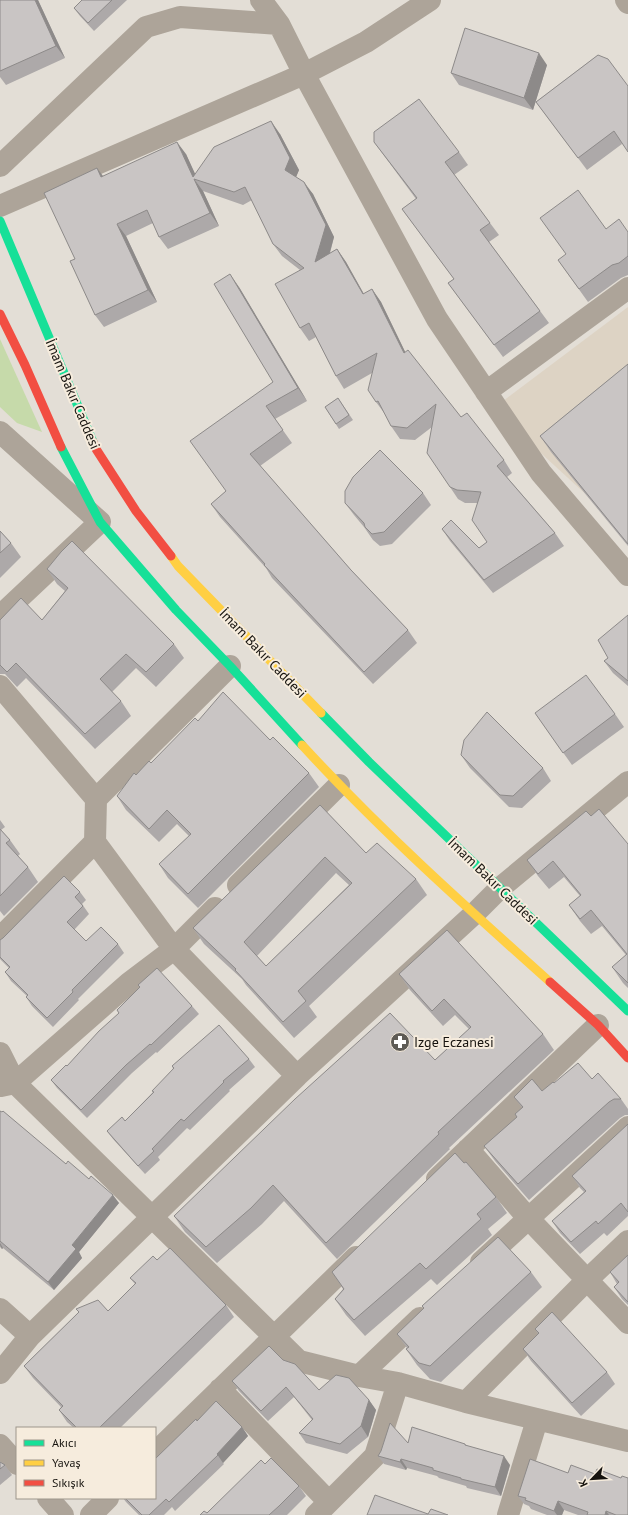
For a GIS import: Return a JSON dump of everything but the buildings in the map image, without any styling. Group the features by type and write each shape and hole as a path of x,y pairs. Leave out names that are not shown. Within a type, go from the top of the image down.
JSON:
{"main road":[{"name":"İmam Bakır Caddesi","path":"0,221 96,449 136,511 178,566 369,762 628,1012"},
{"path":"0,314 25,364 66,460 100,522 176,610 230,666 339,785 474,914 598,1025 628,1058"}],"street":[{"path":"261,0 279,24 304,74 437,319 541,473 628,575"},
{"path":"0,206 304,74 366,42 430,0"},
{"path":"626,0 628,4"},
{"path":"0,166 146,27 180,17 279,24"},
{"path":"486,392 628,288"},
{"path":"0,432 100,522 0,616"},
{"path":"96,799 230,666"},
{"path":"0,686 96,799 95,842 174,949 297,1076"},
{"path":"0,1373 30,1336 297,1076 474,914 500,888 628,782"},
{"path":"8,1085 129,983 174,949 339,785"},
{"path":"0,938 95,842"},
{"path":"422,1193 598,1025"},
{"path":"0,1053 8,1085 152,1218 273,1338 299,1361 359,1376 398,1383 536,1420 628,1441"},
{"path":"469,1272 628,1127"},
{"path":"468,1149 528,1218 628,1323"},
{"path":"466,1402 587,1280 628,1241"},
{"path":"156,1452 371,1243"},
{"path":"359,1376 434,1305"},
{"path":"0,1309 30,1336"},
{"path":"220,1389 322,1508 375,1456 398,1383"},
{"path":"508,1515 536,1420"},
{"path":"0,1445 16,1463"},
{"path":"49,1499 63,1515"},
{"path":"91,1515 107,1499"}],"shaded area":[{"path":"628,307 628,533 531,444 503,401"}],"green space":[{"path":"0,339 42,432 17,423 0,407"}],"traffic: fast":[{"path":"0,221 93,442"},
{"path":"61,447 100,522 176,610 230,666 302,745"},
{"path":"321,713 369,762 628,1011"}],"traffic: slow":[{"path":"171,556 178,566 321,713"},
{"path":"302,745 392,837 454,896 550,982"}],"traffic: jam":[{"path":"0,314 25,365 61,447"},
{"path":"93,442 136,511 171,556"},
{"path":"550,982 598,1025 628,1058"}],"place":[{"name":"Izge Eczanesi","path":"400,1042"}]}
